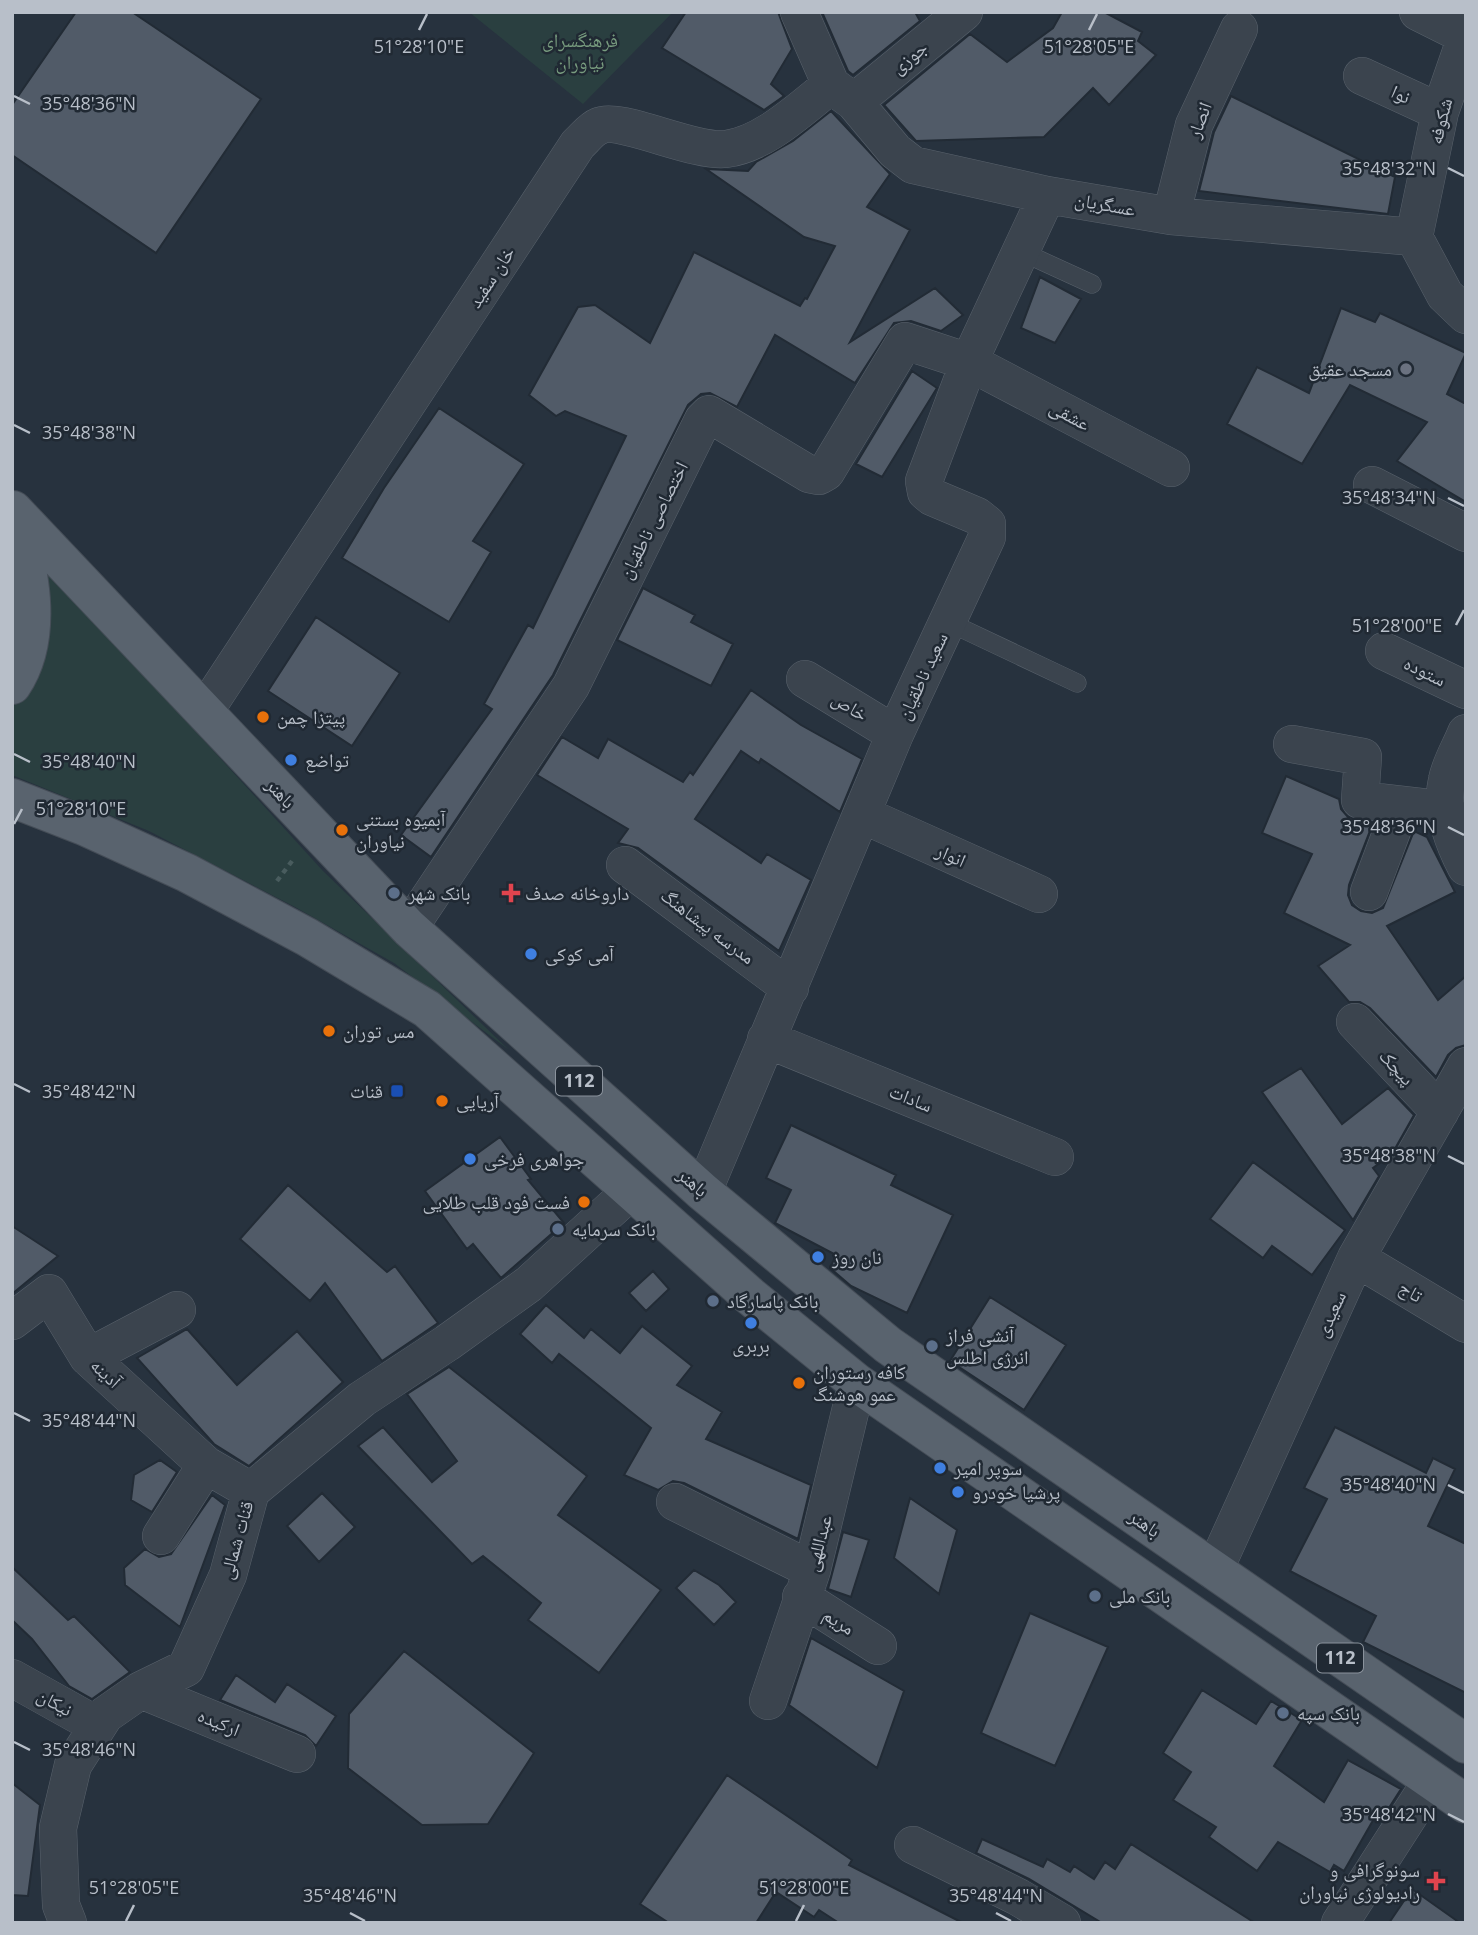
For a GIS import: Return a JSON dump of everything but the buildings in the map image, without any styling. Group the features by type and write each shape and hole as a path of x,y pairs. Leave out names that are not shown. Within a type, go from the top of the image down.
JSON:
{"main road":[{"name":"باهنر","path":"13,510 409,928 703,1192 888,1345 1466,1744"},
{"path":"12,685 26,653 31,621 28,574 13,510"},
{"name":"112","path":"12,798 130,847 256,910 428,1009 750,1296 857,1383 1466,1804"}],"street":[{"path":"800,12 843,93"},
{"name":"جوزی","path":"843,93 964,12"},
{"path":"1418,12 1466,37"},
{"name":"انصار","path":"1171,216 1194,125 1239,29"},
{"name":"شکوفه","path":"1414,237 1440,112 1466,37"},
{"name":"نوا","path":"1362,76 1440,112"},
{"name":"عسگریان","path":"843,93 895,151 914,165 1047,195 1171,216 1414,237"},
{"name":"خان سفید","path":"204,712 578,144 599,126 615,124 677,142 723,149 748,144 843,93"},
{"name":"سعید ناطقیان","path":"703,1192 895,734 988,537 987,524 977,516 932,497 926,492 924,481 969,362 1047,195"},
{"path":"1414,237 1445,295 1466,315"},
{"name":"اختصاصی ناطقیان","path":"409,928 571,685 703,420 709,414 717,416 809,474 819,476 826,472 905,341 969,362"},
{"name":"عشقی","path":"969,362 1171,468"},
{"path":"1372,485 1466,533"},
{"name":"ستوده","path":"1384,651 1466,690"},
{"name":"خاص","path":"805,679 895,734"},
{"path":"1466,733 1446,781 1447,810 1454,845 1466,867"},
{"path":"1292,744 1363,757 1360,800 1401,807 1447,810"},
{"path":"1369,892 1401,807"},
{"name":"انوار","path":"863,815 1039,894"},
{"name":"مدرسه پیشاهنگ","path":"625,865 790,988"},
{"name":"پیچک","path":"1355,1022 1440,1112"},
{"name":"سادات","path":"766,1039 1055,1157"},
{"name":"سعیدی","path":"1214,1572 1356,1258 1466,1066"},
{"name":"قنات شمالى","path":"68,1923 61,1905 58,1828 73,1765 105,1715 141,1690 186,1668 229,1575 251,1491 362,1399 529,1284 631,1192"},
{"name":"تاج","path":"1356,1258 1466,1324"},
{"name":"آدینه","path":"12,1321 50,1293 88,1357 206,1465 251,1491"},
{"path":"88,1357 177,1310"},
{"name":"عبداللهی","path":"768,1701 807,1583 857,1383"},
{"path":"161,1536 206,1465"},
{"name":"مریم","path":"675,1502 807,1583 878,1646"},
{"name":"نیکان","path":"12,1678 98,1726"},
{"name":"ارکیده","path":"141,1690 297,1754"},
{"path":"1340,1923 1432,1780"},
{"path":"913,1845 1062,1923"}],"lane":[{"path":"1020,251 1092,284"},
{"path":"948,622 1077,683"}],"path":[{"path":"256,910 315,829"}],"green space":[{"name":"فرهنگسرای نیاوران","path":"469,12 673,12 583,104"},
{"path":"35,555 323,871 509,1050 394,963 295,907 149,831 12,775 12,701"}],"place":[{"name":"مسجد عقیق","path":"1406,369"},
{"name":"پیتزا چمن","path":"263,717"},
{"name":"تواضع","path":"291,760"},
{"name":"آبمیوه بستنی نیاوران","path":"342,830"},
{"name":"بانک شهر","path":"394,893"},
{"name":"داروخانه صدف","path":"511,893"},
{"name":"آمی کوکی","path":"531,954"},
{"name":"مس توران","path":"329,1031"},
{"name":"قنات","path":"397,1091"},
{"name":"آریایی","path":"442,1101"},
{"name":"جواهری فرخی","path":"470,1159"},
{"name":"فست فود قلب طلایی","path":"584,1202"},
{"name":"بانک سرمایه","path":"558,1229"},
{"name":"نان روز","path":"818,1257"},
{"name":"بانک پاسارگاد","path":"713,1301"},
{"name":"بربری","path":"751,1323"},
{"name":"آنشی فراز انرژی اطلس","path":"932,1346"},
{"name":"کافه رستوران عمو هوشنگ","path":"799,1383"},
{"name":"سوپر امیر","path":"940,1468"},
{"name":"پرشیا خودرو","path":"958,1492"},
{"name":"بانک ملی","path":"1095,1596"},
{"name":"بانک سپه","path":"1283,1713"},
{"name":"سونوگرافی و رادیولوژی نیاوران","path":"1436,1881"}]}
